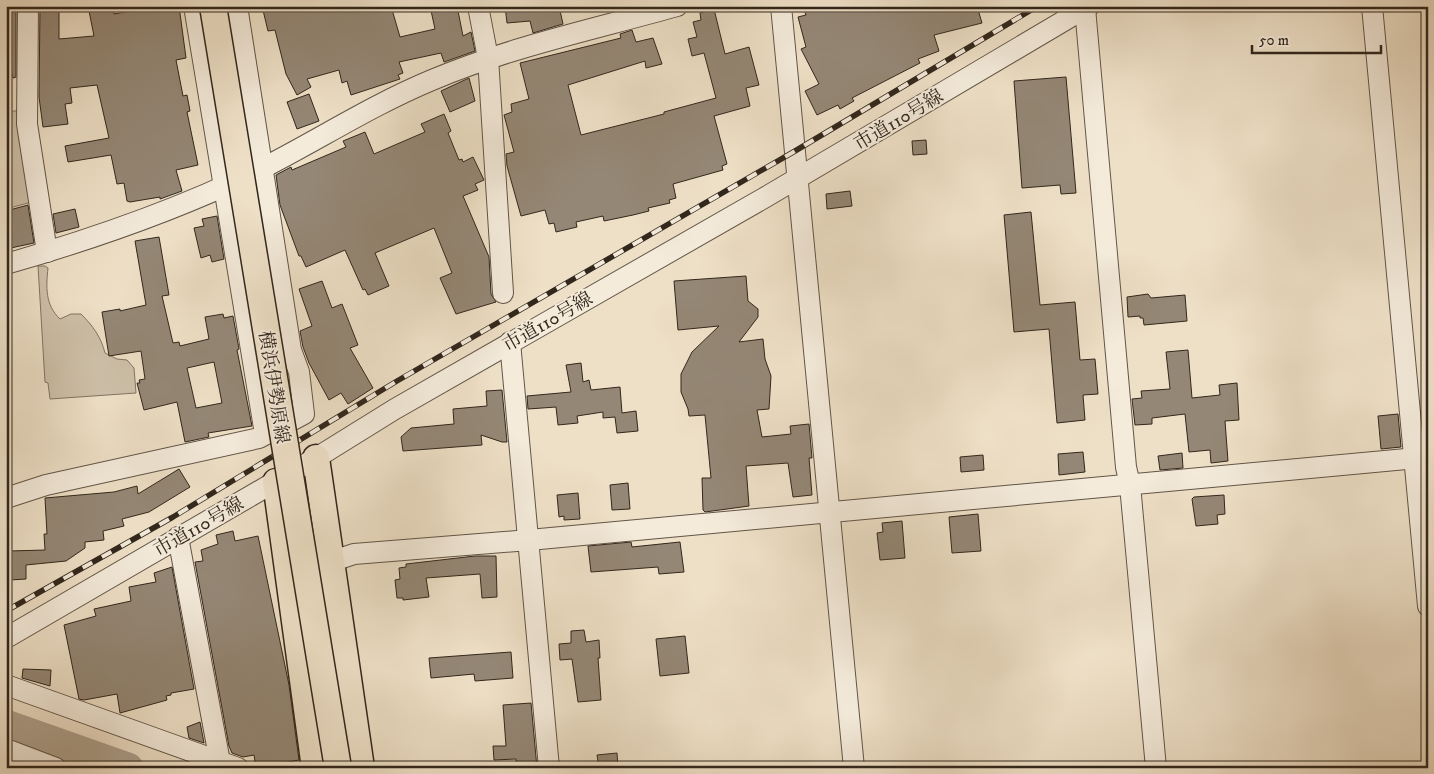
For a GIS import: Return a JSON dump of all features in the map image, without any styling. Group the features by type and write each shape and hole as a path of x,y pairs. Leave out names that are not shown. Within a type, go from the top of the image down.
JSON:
{"main road":[{"name":"横浜伊勢原線","path":"213,6 338,768"},
{"path":"316,458 361,768"},
{"path":"276,482 315,768"}],"street":[{"path":"28,6 27,124 47,252"},
{"path":"194,6 265,434"},
{"path":"6,498 46,485 259,438 304,414 299,372 292,358 236,6"},
{"path":"478,6 488,58 502,293"},
{"path":"6,264 148,219 262,168 399,95 488,58 677,6"},
{"path":"782,6 854,768"},
{"path":"1372,6 1420,457 1428,606"},
{"path":"1087,7 1126,467 1130,485 1156,768"},
{"name":"市道110号線","path":"6,638 276,482 395,409 510,342 797,179 1087,7"},
{"path":"245,315 284,306"},
{"path":"510,342 550,768"},
{"path":"330,562 354,554 830,513 1420,457"},
{"path":"178,537 229,765"},
{"path":"6,685 229,765"},
{"path":"6,749 36,764 56,768"}],"shaded area":[{"path":"23,110 35,201 6,209 6,112"},
{"path":"38,266 48,268 49,302 55,314 60,319 71,314 81,314 96,332 105,353 117,359 127,360 134,368 136,393 50,399 48,383 45,382"}],"building":[{"path":"6,6 16,6 16,77 13,78 12,73 6,74"},
{"path":"40,6 59,6 59,39 94,36 88,6 110,6 110,9 113,8 114,14 158,6 179,6 186,58 176,60 183,96 187,95 190,111 187,112 198,165 176,170 182,191 160,199 160,197 130,202 127,201 124,183 117,184 111,155 68,162 65,146 109,138 97,85 70,88 72,103 65,104 68,124 43,127 39,97"},
{"path":"262,6 391,6 400,37 435,29 430,6 457,6 463,36 471,32 475,51 444,62 441,53 399,62 403,73 398,75 400,79 351,95 347,81 342,83 339,70 307,79 311,87 297,95 286,74 275,30 268,31"},
{"path":"505,6 545,6 546,9 559,6 563,24 533,33 530,21 507,23"},
{"path":"818,6 977,6 982,23 934,35 939,51 918,59 920,63 852,98 854,101 840,109 838,105 817,115 805,91 819,84 801,49 806,47 798,17 806,15 804,10"},
{"path":"714,9 725,54 749,47 759,85 746,88 750,106 714,116 727,164 722,166 723,170 673,184 676,198 669,200 670,203 648,208 649,211 633,215 604,221 603,216 576,222 577,227 556,232 554,223 549,224 545,210 521,216 507,166 506,154 514,152 504,115 512,112 511,104 529,99 520,63 621,38 620,34 632,30 636,42 653,38 662,64 646,68 645,61 568,85 581,135 664,114 664,112 716,98 704,53 692,56 688,39 697,37 693,22 701,20 700,13"},
{"path":"1066,77 1076,193 1061,194 1060,185 1022,188 1014,81"},
{"path":"469,78 475,101 450,112 441,91"},
{"path":"309,94 319,121 297,129 287,102"},
{"path":"444,114 451,131 448,133 459,160 462,159 463,162 473,157 484,180 475,184 478,190 463,196 489,257 491,294 496,302 456,314 440,278 452,273 434,228 375,253 389,286 368,295 365,289 363,290 345,250 306,267 301,256 299,256 280,205 276,175 291,167 292,170 346,147 343,141 365,132 374,154 425,132 421,124"},
{"path":"926,140 927,154 913,155 912,141"},
{"path":"850,191 852,206 827,209 826,194"},
{"path":"28,205 34,243 6,249 6,211"},
{"path":"75,209 79,227 56,233 53,214"},
{"path":"1031,212 1040,305 1075,302 1080,360 1095,359 1098,394 1083,395 1085,420 1057,423 1049,329 1014,332 1004,215"},
{"path":"217,216 224,259 212,262 210,255 201,258 194,228 204,226 202,219"},
{"path":"159,237 169,295 162,296 173,343 179,342 180,346 209,339 205,317 223,314 224,318 233,316 239,349 237,350 252,426 208,433 209,437 185,442 177,402 144,410 137,383 140,383 139,380 145,379 141,351 109,356 102,312 120,309 120,311 146,305 135,241","holes":["214,362 222,403 196,408 187,368"]},
{"path":"746,276 748,301 758,309 758,317 739,342 763,339 765,359 771,376 769,409 757,410 762,437 791,434 790,426 809,424 812,458 809,458 812,495 793,497 788,463 746,466 749,506 705,512 703,510 702,478 711,478 705,415 689,416 681,392 681,374 692,352 719,326 678,330 674,281"},
{"path":"322,281 332,308 342,304 358,345 350,348 373,388 348,404 341,393 329,400 309,363 303,347 300,331 312,326 299,289"},
{"path":"1148,294 1151,298 1185,295 1187,321 1144,325 1143,318 1140,318 1140,316 1128,317 1127,297"},
{"path":"1188,350 1192,398 1220,395 1219,385 1237,383 1239,420 1225,421 1228,461 1211,463 1210,450 1189,452 1185,414 1152,418 1152,424 1135,425 1132,399 1142,398 1141,391 1170,389 1166,352"},
{"path":"581,363 583,382 589,380 591,390 620,387 622,413 636,411 638,431 617,433 615,417 603,418 603,412 577,416 578,423 558,425 556,407 528,409 527,396 571,392 566,365"},
{"path":"502,390 507,442 481,435 482,445 403,451 401,437 411,428 454,424 453,409 487,406 486,391"},
{"path":"1398,414 1401,447 1381,449 1378,416"},
{"path":"1083,452 1085,472 1059,475 1058,454"},
{"path":"1182,453 1183,468 1160,470 1158,456"},
{"path":"983,455 984,470 961,472 960,457"},
{"path":"179,469 190,487 149,512 122,519 124,526 103,531 104,540 85,542 85,548 66,561 26,565 26,579 10,580 9,551 45,550 44,534 47,534 45,498 114,492 137,486 138,494"},
{"path":"628,483 630,509 612,510 610,485"},
{"path":"578,493 580,519 564,520 564,516 559,517 557,495"},
{"path":"1224,495 1225,514 1217,515 1218,524 1196,526 1192,499 1194,497"},
{"path":"978,514 981,551 952,553 949,517"},
{"path":"902,521 905,558 880,560 877,533 883,532 882,523"},
{"path":"233,531 235,541 258,536 289,685 299,760 256,768 254,755 243,757 232,753 229,746 195,562 203,561 201,550 218,544 216,535"},
{"path":"631,542 632,547 680,542 684,572 659,574 658,567 591,572 588,546"},
{"path":"475,556 496,556 497,597 482,598 480,574 426,578 429,597 403,600 403,598 397,598 395,580 400,579 399,568 406,567 406,564"},
{"path":"172,567 194,689 171,693 171,695 166,696 167,700 120,713 117,694 84,700 79,699 64,625 96,616 94,609 131,601 129,587 156,582 154,573"},
{"path":"584,630 586,642 599,640 600,658 598,658 601,700 578,702 572,659 560,660 559,644 571,643 571,631"},
{"path":"685,636 689,673 660,676 656,639"},
{"path":"511,652 513,678 475,681 474,674 431,678 429,658"},
{"path":"23,669 51,670 50,686 22,678"},
{"path":"531,703 537,768 517,768 516,759 494,760 493,746 506,746 503,705"},
{"path":"200,722 204,743 189,738 187,727"},
{"path":"617,753 618,768 599,768 597,755"}],"waterway":[{"path":"6,725 128,768"}],"railway":[{"path":"6,611 173,517 397,381 795,151 1038,6"}]}
